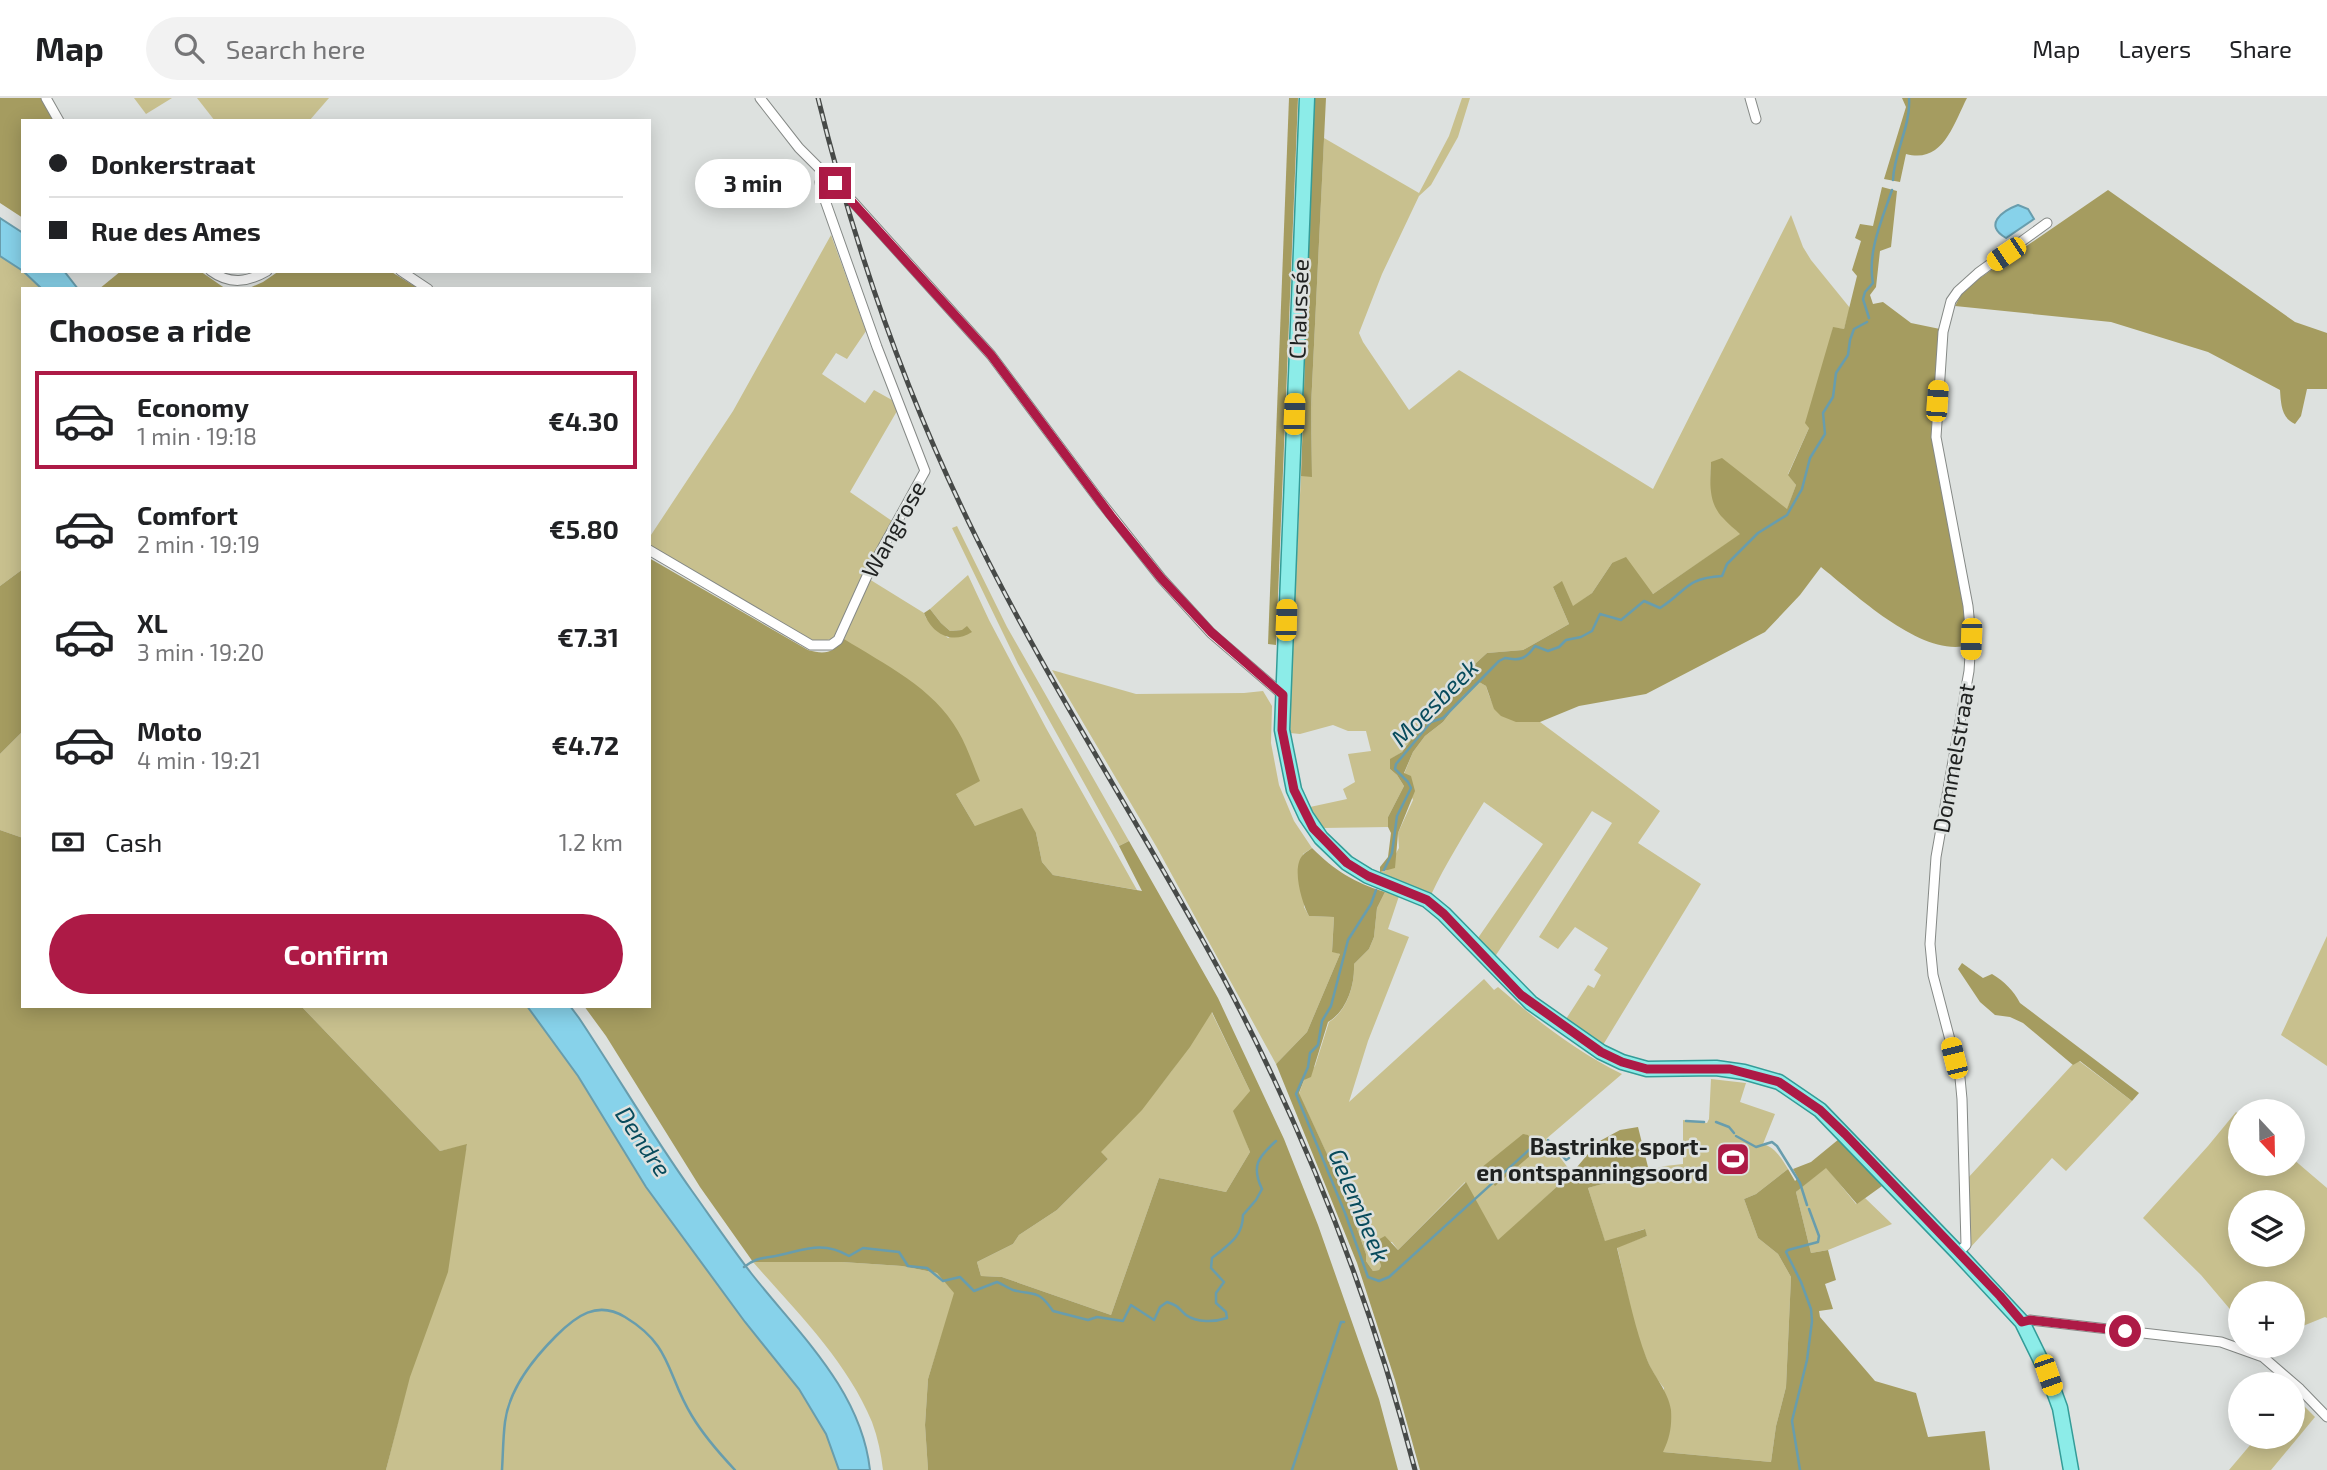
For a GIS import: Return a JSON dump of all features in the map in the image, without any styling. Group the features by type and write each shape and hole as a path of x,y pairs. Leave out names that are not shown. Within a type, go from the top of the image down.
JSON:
{"main road":[{"name":"Chaussée","path":"1307,98 1282,730 1294,790 1306,816 1321,838 1347,863 1380,881 1427,900 1444,914 1521,995 1601,1052 1622,1062 1647,1069 1716,1068 1744,1072 1779,1082 1820,1110 2022,1322 2048,1375 2060,1408 2071,1470"}],"street":[{"path":"46,98 58,119"},
{"path":"760,98 799,148 854,203 991,355 1161,578 1211,632 1283,695"},
{"path":"1750,98 1756,119"},
{"name":"Wangrose","path":"651,551 811,645 831,645 838,639 867,576 925,471 877,347 821,189 820,182 824,174"},
{"name":"Dommelstraat","path":"1958,1253 1966,1245 1962,1099 1933,975 1930,925 1936,857 1969,671 1971,639 1968,606 1938,449 1938,384 1945,324 1951,301 1978,273 2047,223"},
{"path":"215,273 238,281 249,280 263,273"},
{"path":"404,273 425,287"},
{"path":"2022,1322 2030,1320 2221,1342 2249,1350 2276,1367 2327,1417"}],"shaded area":[{"path":"0,98 42,98 55,119 21,119 21,217 0,203"},
{"path":"134,98 172,98 146,114"},
{"path":"197,98 329,98 311,119 213,119"},
{"path":"1289,98 1298,98 1276,645 1268,644"},
{"path":"1314,98 1326,98 1311,407 1312,477 1301,476"},
{"path":"1462,98 1470,98 1458,137 1431,185 1419,196 1382,274 1359,333 1409,410 1459,370 1653,489 1791,215 1811,260 1850,308 1844,329 1833,328 1809,428 1788,474 1796,485 1787,510 1711,462 1711,485 1715,502 1725,518 1741,534 1653,594 1612,563 1592,593 1573,607 1553,587 1569,624 1523,650 1487,653 1476,663 1473,673 1456,694 1419,729 1402,752 1391,759 1390,769 1404,786 1388,817 1388,827 1323,828 1310,807 1347,799 1343,789 1355,782 1348,754 1371,751 1366,731 1348,731 1333,725 1300,734 1290,733 1301,476 1312,476 1311,407 1324,138 1419,193 1449,136"},
{"path":"1902,98 1967,98 1951,130 1938,148 1919,156 1906,154 1900,182 1884,179 1906,107"},
{"path":"1882,187 1897,191 1891,247 1880,251 1876,287 1870,295 1873,304 1883,302 1911,323 1940,329 1935,407 1964,591 1969,645 1951,647 1931,643 1911,634 1871,607 1821,567 1800,595 1765,632 1646,694 1579,706 1540,722 1516,722 1501,716 1494,709 1486,686 1479,682 1463,696 1443,722 1425,736 1413,752 1404,773 1411,776 1415,791 1398,833 1395,868 1380,872 1380,867 1388,857 1391,833 1388,817 1404,786 1390,769 1390,759 1402,752 1419,729 1456,694 1473,673 1476,663 1487,653 1523,650 1569,624 1553,587 1562,581 1573,606 1592,593 1612,563 1626,557 1653,594 1740,534 1718,512 1712,499 1711,462 1722,458 1787,509 1796,485 1788,475 1809,428 1805,423 1833,327 1844,329 1857,276 1852,270 1861,241 1855,238 1860,224 1873,226"},
{"path":"2108,190 2295,322 2327,333 2327,389 2307,389 2301,416 2295,424 2284,414 2280,390 2208,352 2111,322 1955,306 1961,295 1977,280"},
{"path":"831,235 866,331 847,359 836,353 822,374 865,403 874,390 892,400 897,411 850,492 892,521 862,576 835,638 819,642 810,639 651,549 651,535 733,411"},
{"path":"0,256 18,267 21,273 25,273 40,287 21,287 21,570 0,586"},
{"path":"119,273 203,273 223,287 101,287"},
{"path":"276,273 393,273 416,287 252,287"},
{"path":"957,526 1007,627 1129,841 1119,846 1018,664 952,528"},
{"path":"651,559 808,650 828,652 844,639 907,678 936,702 948,716 967,749 980,781 956,794 975,826 1022,808 1036,833 1042,862 1053,875 1142,891 1119,846 1129,841 1218,998 1284,1139 1318,1225 1379,1399 1398,1470 928,1470 925,1425 928,1379 954,1293 937,1273 902,1266 842,1262 753,1262 700,1187 606,1036 585,1008 651,1008","holes":["1212,1012 1250,1091 1233,1111 1250,1152 1226,1192 1159,1178 1111,1315 1002,1277 981,1276 977,1262 1013,1244 1019,1235 1057,1210 1108,1159 1101,1152 1142,1110 1190,1047"]},
{"path":"21,570 21,733 0,754 0,586"},
{"path":"968,575 1046,728 1137,890 1053,875 1042,862 1036,833 975,826 956,794 844,639 869,579 924,613 948,638 962,630 950,631 930,609"},
{"path":"930,609 950,631 962,630 967,626 972,632 965,636 950,637 937,632 924,613"},
{"path":"1052,670 1136,694 1263,691 1272,706 1271,743 1279,785 1294,821 1312,848 1303,854 1304,907 1309,916 1334,917 1332,951 1340,954 1307,1032 1276,1064 1156,846"},
{"path":"1479,682 1486,686 1494,706 1504,716 1519,721 1540,722 1660,811 1638,843 1701,884 1603,1045 1566,1019 1588,985 1594,988 1601,975 1594,970 1608,948 1575,927 1558,949 1539,937 1612,823 1592,811 1494,958 1478,938 1543,844 1484,802 1431,895 1380,872 1386,871 1399,848 1398,833 1413,800 1404,774 1413,752 1425,736 1443,722 1463,696"},
{"path":"21,733 21,837 0,830 0,754"},
{"path":"0,830 21,837 21,1008 303,1008 440,1151 467,1144 448,1272 410,1377 386,1470 0,1470"},
{"path":"1312,848 1346,875 1385,892 1377,908 1374,937 1369,949 1354,964 1349,997 1335,1017 1328,1022 1311,1077 1304,1080 1299,1093 1344,1191 1366,1261 1373,1271 1379,1270 1381,1266 1374,1242 1385,1236 1398,1250 1466,1182 1498,1240 1572,1173 1598,1142 1620,1130 1638,1127 1649,1171 1588,1188 1605,1241 1645,1229 1647,1236 1617,1248 1641,1344 1667,1396 1671,1410 1670,1432 1663,1452 1771,1462 1776,1426 1786,1387 1791,1277 1778,1254 1758,1238 1744,1199 1756,1194 1788,1169 1795,1181 1798,1178 1793,1169 1811,1162 1839,1139 1882,1186 1857,1204 1826,1168 1796,1192 1811,1253 1828,1250 1836,1280 1825,1284 1833,1309 1819,1311 1820,1317 1875,1381 1916,1393 1928,1437 1985,1431 1990,1470 1420,1470 1395,1380 1357,1263 1276,1064 1307,1032 1340,954 1332,952 1334,917 1309,916 1303,903 1298,868 1304,854"},
{"path":"1385,892 1399,896 1388,929 1409,937 1368,1041 1349,1102 1484,979 1494,990 1498,987 1573,1046 1622,1074 1546,1139 1572,1173 1498,1241 1465,1182 1398,1250 1392,1242 1375,1241 1381,1266 1379,1270 1373,1271 1366,1261 1344,1191 1299,1094 1304,1080 1315,1066 1329,1022 1341,1011 1349,997 1354,964 1369,949 1374,937 1377,908"},
{"path":"2327,936 2327,1066 2281,1035"},
{"path":"1962,963 1983,978 1992,974 2001,980 2020,1003 2139,1093 2132,1101 2080,1061 2073,1065 2023,1023 2010,1017 1995,1015 1980,1002 1958,969"},
{"path":"303,1008 528,1008 578,1076 646,1187 731,1303 799,1389 826,1434 839,1470 386,1470 467,1145 440,1151"},
{"path":"1211,1011 1250,1091 1244,1136 1250,1152 1226,1192 1159,1178 1111,1315 1002,1277 981,1276 977,1262 1013,1244 1019,1235 1057,1210 1108,1159 1100,1152 1160,1085"},
{"path":"2079,1061 2132,1101 2066,1171 2052,1158 1969,1249 1967,1179 2072,1065"},
{"path":"1711,1079 1746,1083 1740,1102 1775,1114 1763,1144 1781,1157 1788,1169 1756,1194 1744,1199 1758,1238 1778,1254 1791,1277 1786,1387 1776,1426 1771,1462 1663,1452 1664,1388 1654,1374 1639,1340 1617,1247 1647,1236 1644,1229 1605,1242 1588,1188 1665,1166 1683,1164 1683,1120 1707,1123"},
{"path":"2228,1122 2228,1176 2305,1176 2305,1169 2327,1188 2327,1318 2305,1325 2305,1281 2228,1281 2228,1307 2201,1275 2143,1218"},
{"path":"1523,1134 1528,1135 1538,1149 1495,1186 1481,1168"},
{"path":"1826,1167 1856,1204 1865,1198 1892,1224 1828,1250 1811,1253 1796,1192"},
{"path":"753,1262 842,1262 902,1266 937,1273 955,1293 928,1379 925,1425 928,1470 883,1470 872,1422 849,1378 803,1318"},
{"path":"2305,1407 2315,1417 2305,1429"},
{"path":"2247,1449 2288,1449 2271,1470 2229,1470"}],"water":[{"path":"2018,205 2028,209 2034,219 2006,238 1999,233 1995,223 2006,211"},
{"path":"0,218 21,232 21,270 0,256"},
{"path":"25,273 66,273 76,287 40,287"},
{"name":"Dendre","path":"528,1008 572,1008 579,1018 722,1233 825,1364 854,1414 864,1441 870,1470 839,1470 826,1434 799,1389 745,1322 646,1187 578,1076"}],"waterway":[{"name":"Moesbeek","path":"1893,180 1909,98"},
{"path":"1869,318 1863,299 1873,283 1874,248 1892,190"},
{"name":"Moesbeek","path":"1384,870 1392,853 1397,816 1411,788 1395,769 1396,764 1431,722 1443,718 1499,661 1505,658 1522,658 1535,646 1548,651 1559,647 1566,640 1581,637 1592,631 1600,614 1621,620 1644,601 1660,608 1700,579 1722,576 1727,564 1758,533 1787,515 1802,489 1810,458 1825,434 1823,413 1833,397 1836,373 1848,355 1854,329 1867,322"},
{"name":"Gelembeek","path":"1376,890 1371,904 1348,940 1331,1006 1322,1021 1318,1045 1310,1053 1308,1067 1296,1094 1368,1277 1379,1281 1389,1277 1541,1139"},
{"name":"Gelembeek","path":"1686,1121 1704,1122"},
{"name":"Gelembeek","path":"1716,1122 1729,1127 1734,1133"},
{"name":"Gelembeek","path":"1736,1136 1756,1147 1772,1142 1777,1146 1800,1183 1807,1205"},
{"name":"Gelembeek","path":"1548,1140 1566,1160 1569,1158"},
{"name":"Moesbeek","path":"744,1267 757,1259 807,1249 831,1249 849,1256 863,1248 899,1252 908,1266 927,1268 943,1281 960,1277 974,1291 997,1282 1013,1290 1040,1296 1053,1311 1088,1320 1097,1317 1123,1321 1131,1305 1154,1320 1160,1307 1167,1302 1195,1319 1206,1321 1227,1318 1226,1312 1216,1303 1216,1293 1224,1282 1211,1268 1212,1258 1237,1235 1243,1215 1262,1189 1257,1174 1258,1162 1276,1141"},
{"name":"Gelembeek","path":"1800,1470 1792,1421 1807,1360 1812,1321 1811,1309 1801,1282 1786,1252 1818,1242 1819,1236 1809,1209"},
{"path":"502,1470 507,1410 523,1375 547,1345 571,1322 596,1310 615,1312 625,1317 652,1339 667,1362 697,1423 735,1470"},
{"path":"1292,1470 1341,1322 1344,1322"}],"railway":[{"path":"818,98 866,267 927,431 1005,594 1224,979 1282,1097 1334,1219 1357,1281 1398,1406 1415,1470"}],"place":[{"name":"Bastrinke sport- en ontspanningsoord","path":"1733,1159"}],"route":[{"path":"835,183 991,355 1111,516 1161,578 1211,632 1283,695 1282,730 1294,790 1313,828 1329,847 1368,876 1427,900 1444,914 1521,995 1601,1052 1622,1062 1647,1069 1730,1069 1779,1082 1797,1093 1845,1134 2022,1322 2030,1320 2125,1331"}]}
